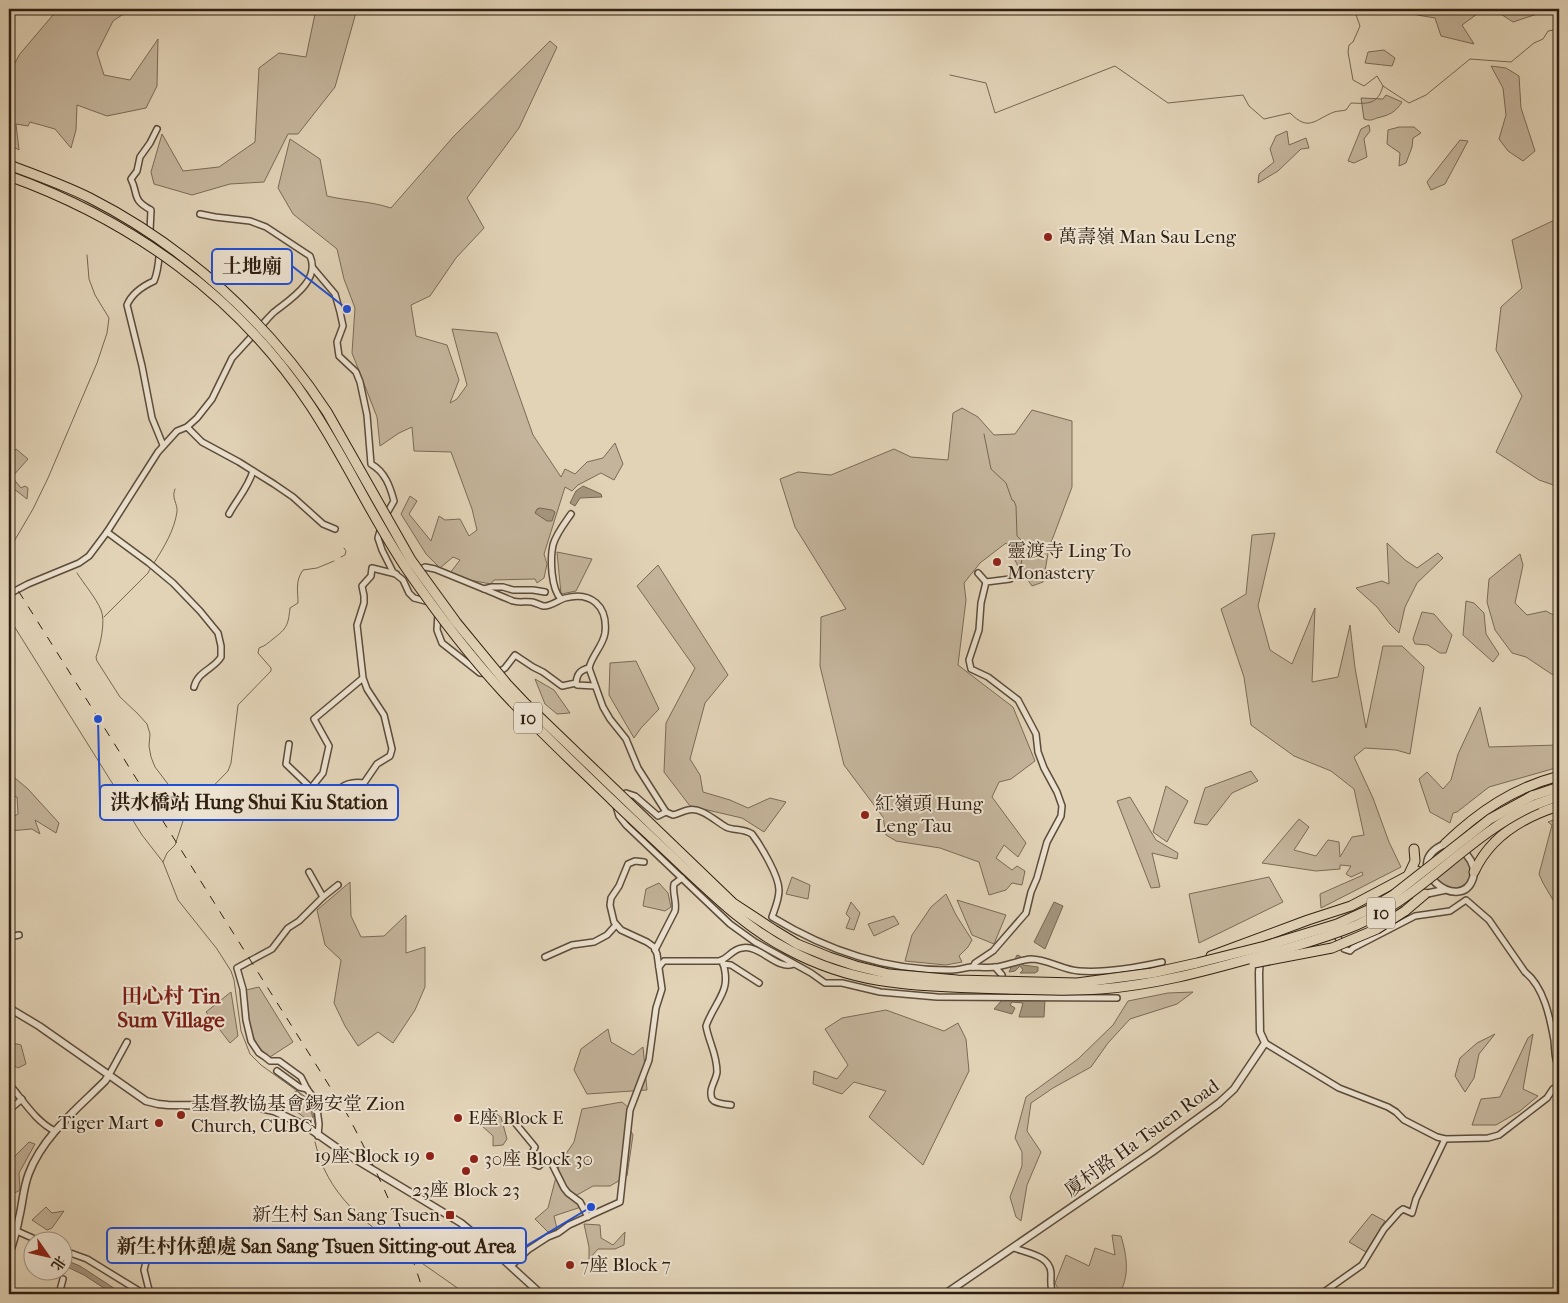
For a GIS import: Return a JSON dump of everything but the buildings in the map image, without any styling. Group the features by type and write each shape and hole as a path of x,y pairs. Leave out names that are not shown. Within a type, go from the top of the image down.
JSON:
{"highway":[{"name":"10","path":"9,165 90,198 128,219 195,265 246,312 299,372 314,392 411,560 456,622 507,684 563,741 733,903 797,944 829,957 889,974 957,980 1077,983 1152,973 1197,963 1265,946 1338,924 1368,910 1392,896 1490,819 1559,787"},
{"name":"10","path":"9,176 49,190 123,228 158,250 190,274 240,319 275,358 308,402 329,434 403,563 446,624 501,690 556,747 718,900 754,929 791,951 825,966 855,976 909,986 1079,990 1134,985 1200,972 1342,931 1366,921 1406,897 1498,825 1518,813 1534,800 1559,796"},
{"path":"1446,844 1484,810 1528,787 1559,776"},
{"path":"1474,872 1488,849 1504,833 1538,814 1559,806"},
{"path":"1408,876 1415,861 1414,849"},
{"path":"1197,963 1269,934 1351,906 1416,871"},
{"path":"1200,972 1332,948 1377,929 1405,911 1425,894"}],"street":[{"path":"157,129 140,157 137,170 131,179 138,201 141,205 151,210 150,231 154,239 160,244 158,273 154,281 142,287 128,301 127,305 152,418 163,445"},
{"path":"9,594 79,563 89,556 107,532 163,445 177,431 187,427 197,418 212,398 236,353 272,315 303,288 312,268 313,261 310,256 266,227 250,221 200,214"},
{"path":"312,268 335,294 342,326 337,342 339,356 356,372 360,382 367,416 371,464 382,472 390,487 394,501 382,520 378,538 393,572 403,580 409,593 414,598 432,602 436,605 438,615 437,630 442,643 480,673 490,674 499,672 505,668 515,655 562,686 576,683 580,686 595,686"},
{"path":"187,427 202,442 253,471 292,497 323,524 335,529"},
{"path":"229,514 248,486 253,471"},
{"path":"561,599 557,595 552,580 553,546 571,514"},
{"path":"107,532 149,562 173,583 218,633 221,656 212,667 200,674 194,687"},
{"path":"403,580 425,567 435,569 513,601 532,602 550,606 561,599 578,596 591,598 599,605 605,621 605,634 600,649 590,661 589,668 607,713 626,739 638,768 666,812 673,815 688,809 699,811 711,816 727,828 746,830 752,834 776,876 779,889 772,917 795,931 826,946 855,956 902,967 953,970 973,967 995,967 1030,959 1077,971 1111,971 1162,962"},
{"path":"288,744 286,764 311,788 327,808 337,792 345,785 354,782 364,783 377,764 390,756 392,749 384,715 367,689 363,678 358,626 364,603 362,586 371,576 372,568 396,574"},
{"path":"978,573 986,582"},
{"path":"986,582 1010,579"},
{"path":"973,967 994,951 1026,913 1047,842 1061,816 1062,806 1038,752 1036,734 1018,700 988,677 971,669 969,660 979,630 986,582"},
{"path":"484,589 504,587 513,590 545,592"},
{"path":"576,683 579,672 582,669 589,668"},
{"path":"311,788 323,774 328,746 314,719 363,678"},
{"path":"666,812 658,816 635,796 626,793 620,796 616,804 619,816 626,825 730,924 755,942 825,983 842,983 880,992 937,997 1118,998"},
{"path":"1393,899 1444,890 1454,892 1463,890 1471,883 1474,872 1467,855 1453,845 1446,844 1434,850 1428,857 1426,865 1435,883 1444,890"},
{"path":"511,1266 519,1257 538,1243 558,1233 569,1224 620,1202 630,1110 649,1060 656,1008 662,989 655,950 647,942 621,930 616,925 610,904 611,898 619,886 628,864 635,861 644,862"},
{"path":"1426,865 1416,871 1393,899 1368,915 1334,931 1261,951 1259,973 1260,1032 1265,1044 1339,1088 1388,1107 1404,1120 1437,1137 1445,1139 1488,1138 1499,1135 1548,1098 1553,1089"},
{"path":"309,872 323,896"},
{"path":"655,950 675,911 674,884 682,878"},
{"path":"316,1134 318,1108 316,1101 304,1082 280,1061 270,1061 259,1053 251,1040 246,1020 243,989 237,968 272,949 288,928 299,921 323,896 338,885"},
{"path":"1334,931 1344,949 1350,951 1415,916 1450,911 1466,900 1489,920 1525,972 1532,977 1547,1005 1556,1062 1559,1067"},
{"path":"545,957 572,945 594,942 607,935 616,925"},
{"path":"9,937 19,934"},
{"path":"722,962 732,952 742,948 751,948 780,963 790,966 794,964"},
{"path":"659,967 664,961 722,962 731,965 759,983"},
{"path":"722,962 725,970 726,986 706,1026 717,1064 716,1077 711,1087 712,1099 714,1102 731,1105"},
{"path":"995,967 1002,975 1003,987 1000,996"},
{"path":"9,1008 39,1026 142,1099 154,1103 176,1105 252,1106 274,1111 306,1126 474,1232 541,1294"},
{"path":"9,1255 20,1217 22,1196 30,1171 37,1157 55,1131 105,1081 127,1042"},
{"name":"廈村路 Ha Tsuen Road","path":"945,1294 1014,1248 1219,1104 1234,1089 1265,1044"},
{"path":"277,1071 299,1086 307,1089"},
{"path":"9,1084 38,1118 55,1131"},
{"path":"9,1110 22,1099"},
{"path":"516,1124 535,1147 530,1158 532,1163 539,1166 544,1162 551,1162 564,1188 580,1202 588,1217"},
{"path":"1321,1294 1362,1265 1384,1229 1399,1212 1403,1210 1412,1213 1416,1199 1445,1139"},
{"path":"9,1230 22,1234"},
{"path":"1014,1248 1040,1257 1048,1263 1051,1268 1051,1290 1053,1294"},
{"path":"72,1254 87,1259 144,1294"},
{"path":"148,1254 144,1270 150,1294"},
{"path":"59,1294 63,1280"}],"shaded area":[{"path":"58,9 131,9 113,21 97,53 104,75 130,80 158,39 157,86 146,108 107,116 77,105 76,130 71,148 55,129 30,122 28,126 16,124 19,150 9,144 9,75 19,55"},
{"path":"316,9 357,9 335,87 298,134 288,134 264,182 230,184 192,195 154,184 151,172 162,134 183,171 219,167 255,142 259,68 279,53 306,57"},
{"path":"1410,9 1484,9 1462,25 1474,44 1441,36 1435,18 1417,15"},
{"path":"1493,9 1552,9 1513,22"},
{"path":"550,41 557,47 519,128 467,198 484,228 456,258 430,296 411,305 416,336 447,345 459,380 450,403 457,399 467,385 452,329 497,333 533,435 561,477 565,469 575,474 587,462 603,458 615,443 623,464 614,480 601,473 578,485 572,491 565,487 544,554 547,564 544,578 537,583 535,579 494,580 491,584 469,580 450,573 460,560 453,557 440,568 426,554 401,514 410,496 417,501 409,514 431,541 439,516 445,520 460,519 469,536 477,530 472,509 451,452 414,451 412,427 380,446 377,417 352,353 355,308 344,279 337,249 293,214 278,188 290,139 320,159 327,196 391,208 454,136"},
{"path":"1384,50 1395,58 1392,66 1365,63 1368,52"},
{"path":"1491,66 1506,68 1519,76 1521,108 1535,151 1523,161 1508,151 1499,139 1506,115 1503,88"},
{"path":"1386,95 1402,102 1397,109 1388,115 1371,120 1364,119 1361,98 1383,99"},
{"path":"1369,125 1370,131 1364,139 1367,157 1354,163 1348,161 1361,129"},
{"path":"1399,127 1414,127 1421,133 1413,138 1406,163 1399,166 1400,153 1387,144 1388,130"},
{"path":"1287,131 1289,145 1306,138 1309,148 1301,149 1278,171 1258,183 1259,174 1274,162 1270,149 1276,136"},
{"path":"1460,140 1468,141 1445,184 1431,190 1427,182"},
{"path":"1559,218 1559,487 1539,480 1496,452 1522,396 1496,350 1501,307 1522,288 1512,240"},
{"path":"962,408 978,417 994,435 1015,434 1032,410 1072,421 1072,487 1049,548 1043,582 1032,586 1018,566 1006,543 980,563 964,583 966,600 958,665 1013,707 1035,761 1011,779 999,782 992,797 1026,843 1018,857 1004,845 996,858 1012,870 1017,866 1025,871 1022,885 1012,883 1006,890 989,895 979,862 940,848 896,841 886,835 883,817 844,765 820,666 821,617 846,609 795,527 780,479 798,472 831,475 894,449 911,457 948,460 953,413"},
{"path":"16,449 28,459 12,477 21,488 25,486 28,488 27,499 9,485 9,457"},
{"path":"583,486 601,494 602,497 580,498 575,506 570,503 576,491"},
{"path":"540,508 555,512 552,521 547,521 535,513"},
{"path":"1275,533 1258,606 1270,650 1292,664 1315,608 1312,682 1338,677 1350,625 1355,668 1366,728 1383,646 1402,646 1424,667 1410,754 1396,750 1365,748 1354,757 1401,867 1321,908 1320,894 1363,875 1362,872 1351,877 1346,874 1351,866 1340,865 1340,869 1316,871 1262,863 1299,819 1309,827 1294,850 1316,856 1328,840 1339,842 1340,857 1352,837 1364,835 1354,789 1331,771 1294,756 1251,725 1244,677 1221,609 1246,594 1252,535"},
{"path":"1387,543 1405,560 1417,568 1438,553 1443,558 1417,583 1405,607 1399,633 1377,607 1356,588 1382,581 1389,584"},
{"path":"557,552 592,559 576,591 561,594"},
{"path":"1520,554 1523,565 1515,603 1527,615 1546,611 1559,618 1559,679 1526,657 1512,653 1495,630 1487,602 1489,579"},
{"path":"658,565 728,675 705,703 690,759 700,775 703,792 730,800 748,808 770,798 786,802 764,832 742,818 690,806 664,772 666,723 695,668 637,586"},
{"path":"1466,601 1474,603 1484,613 1486,634 1499,654 1493,662 1463,635"},
{"path":"1422,612 1434,614 1452,635 1446,653 1440,653 1428,645 1415,644 1413,639"},
{"path":"636,661 659,709 634,738 609,695 610,663"},
{"path":"535,679 554,690 570,713 557,714 545,704"},
{"path":"1480,707 1489,747 1559,745 1559,767 1489,787 1457,812 1453,813 1450,823 1430,812 1419,779 1427,772 1443,789 1451,780 1458,754"},
{"path":"1251,771 1258,781 1232,793 1207,825 1194,823 1205,788"},
{"path":"9,773 28,789 59,823 56,833 35,820 40,834 32,829 9,831 9,819 18,814 17,797 9,795"},
{"path":"1166,786 1188,801 1167,842 1153,832"},
{"path":"1130,797 1156,840 1178,853 1177,859 1152,853 1160,887 1151,888 1117,801"},
{"path":"1559,818 1559,910 1539,874 1552,825 1548,822"},
{"path":"1447,848 1464,857 1470,868 1469,879 1465,884 1457,888 1448,887 1441,883 1435,876 1432,868 1432,860 1437,853"},
{"path":"792,877 810,885 808,899 786,894"},
{"path":"1269,877 1283,902 1199,943 1189,894"},
{"path":"350,882 351,916 361,937 384,936 406,915 406,953 425,947 425,987 415,1010 393,1043 378,1032 358,1046 345,1026 334,1003 341,960 325,945 317,910"},
{"path":"659,883 668,893 671,907 665,911 643,906 646,889"},
{"path":"946,894 956,915 972,940 959,956 962,962 946,965 905,961 912,935 931,907"},
{"path":"957,900 1006,915 994,944 972,935"},
{"path":"851,902 860,913 854,930 846,928 850,918 846,914"},
{"path":"1054,902 1063,906 1045,949 1034,942"},
{"path":"894,916 899,924 874,936 868,924"},
{"path":"1017,955 1020,956 1023,965 1038,967 1038,971 1035,973 1020,973 1023,970 1020,966 1015,971 1009,972"},
{"path":"259,987 293,1042 270,1057 262,1051 253,1036 248,1018 246,990"},
{"path":"231,992 238,1036 230,1043 206,1012"},
{"path":"1193,992 1177,1004 1130,1019 1108,1043 1091,1067 1053,1088 1031,1103 1027,1131 1041,1152 1027,1185 1021,1221 1016,1217 1010,1197 1022,1166 1022,1152 1015,1138 1026,1097 1078,1059 1113,1025 1128,1001 1168,993"},
{"path":"1045,999 1044,1017 1019,1017 1023,1003 1012,1002 1010,1005 1015,1008 1012,1014 994,1009 1002,1000"},
{"path":"886,1010 944,1031 958,1023 966,1039 969,1071 923,1165 869,1117 886,1091 854,1082 842,1094 813,1084 814,1071 837,1079 848,1065 825,1029 842,1018"},
{"path":"608,1029 611,1042 633,1055 643,1047 647,1090 587,1094 574,1070 581,1049"},
{"path":"1495,1034 1479,1054 1474,1078 1465,1092 1455,1076 1460,1058 1477,1043"},
{"path":"1533,1034 1523,1089 1538,1096 1520,1111 1496,1125 1472,1125 1481,1099 1500,1097 1528,1038"},
{"path":"9,1042 21,1045 26,1064 18,1068 10,1063"},
{"path":"297,1091 310,1103 313,1120 305,1118 288,1105 296,1105 293,1093"},
{"path":"622,1102 629,1108 626,1122 633,1135 627,1176 610,1186 593,1186 574,1195 566,1187 558,1171 559,1164 574,1142 582,1109"},
{"path":"490,1110 501,1117 507,1139 503,1145 493,1146 493,1136 480,1124"},
{"path":"29,1142 35,1144 19,1173 20,1190 13,1194 9,1190 9,1162"},
{"path":"556,1177 581,1207 554,1216 557,1229 548,1232 535,1219 548,1208"},
{"path":"46,1207 52,1213 64,1211 52,1228 47,1230 32,1220"},
{"path":"1372,1214 1385,1221 1366,1252 1349,1242"},
{"path":"584,1224 600,1225 601,1238 613,1245 625,1232 624,1245 615,1249 598,1249 589,1259 589,1247"},
{"path":"1112,1235 1121,1236 1126,1258 1125,1280 1119,1294 1061,1294 1055,1283 1066,1255 1089,1266 1095,1248 1115,1255"},
{"path":"72,1263 123,1294 113,1294 72,1269"}],"waterway":[{"path":"1354,9 1360,26 1353,42 1349,45 1348,52 1353,80 1364,86 1377,76 1383,86 1409,103 1426,95 1470,59 1511,62 1534,43 1543,39 1548,31 1559,29"},
{"path":"950,75 986,83 995,113 1115,66 1168,103 1243,95 1249,106 1264,119 1290,113 1302,122 1307,123 1312,123 1334,112 1346,110 1351,103 1372,102 1381,92 1383,86"},
{"path":"9,550 33,509 48,478 97,363 107,333 109,318 95,295 89,279 87,255"},
{"path":"984,434 991,469 1006,483 1016,506 1017,536 1022,541 1023,551 1020,572"},
{"path":"154,563 168,539 176,519 175,489"},
{"path":"341,557 345,555 346,551 344,548"},
{"path":"163,862 167,853 175,845 185,815 228,771 231,763 238,705 271,671 271,668 258,653 259,648 278,635 286,626 290,608 298,603 300,574 303,570 317,568 334,561"},
{"path":"104,617 148,573 151,567"},
{"path":"77,573 101,610 103,627 96,657 97,661 120,697 147,724 150,734 149,746 151,757 155,767 171,788 185,814"},
{"path":"9,618 124,802 142,835 163,862 178,900 217,949 231,971 241,1031 250,1054 261,1065 307,1098 312,1108 315,1124"},
{"path":"315,1142 328,1177 349,1206 376,1230 466,1294"}],"railway":[{"path":"9,576 347,1114 390,1202 424,1294"}],"place":[{"name":"萬壽嶺 Man Sau Leng","path":"1048,237"},
{"name":"土地廟","path":"347,309"},
{"name":"靈渡寺 Ling To Monastery","path":"997,562"},
{"name":"洪水橋站 Hung Shui Kiu Station","path":"98,719"},
{"name":"紅嶺頭 Hung Leng Tau","path":"865,815"},
{"name":"基督教協基會錫安堂 Zion Church, CUBC","path":"181,1115"},
{"name":"E座 Block E","path":"458,1118"},
{"name":"Tiger Mart","path":"159,1123"},
{"name":"19座 Block 19","path":"430,1156"},
{"name":"30座 Block 30","path":"474,1159"},
{"name":"23座 Block 23","path":"466,1171"},
{"name":"新生村休憩處 San Sang Tsuen Sitting-out Area","path":"591,1207"},
{"name":"新生村 San Sang Tsuen","path":"450,1215"},
{"name":"7座 Block 7","path":"570,1265"}],"district":[{"name":"田心村 Tin Sum Village","path":"171,1008"}]}
